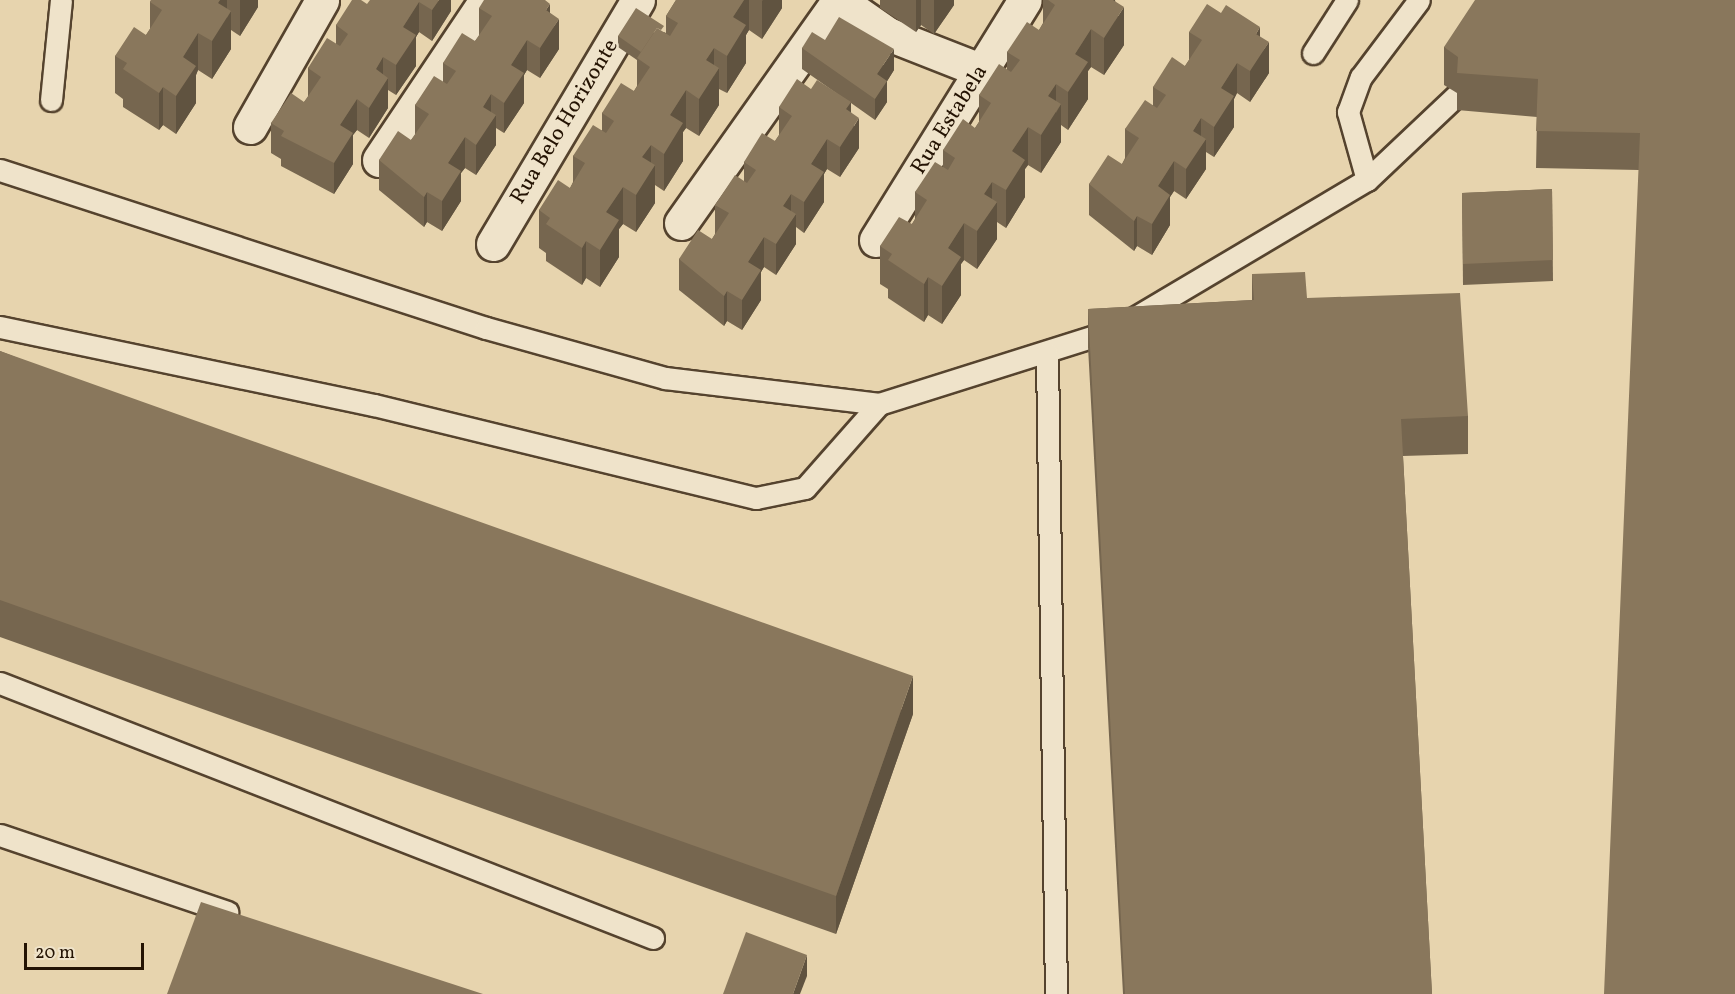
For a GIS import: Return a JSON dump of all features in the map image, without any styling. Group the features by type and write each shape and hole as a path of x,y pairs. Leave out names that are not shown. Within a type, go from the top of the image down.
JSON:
{"street":[{"path":"250,127 322,0"},
{"path":"379,160 486,0"},
{"name":"Rua Belo Horizonte","path":"492,244 638,0"},
{"path":"681,223 839,0 888,34 980,70"},
{"name":"Rua Estabela","path":"876,240 1025,0"}],"lane":[{"path":"51,100 61,0"},
{"path":"1313,53 1347,0"},
{"path":"1367,180 1348,112 1361,77 1419,0"},
{"path":"0,171 486,328 665,378 879,404 1047,354 1114,330 1367,180 1458,94"},
{"path":"0,327 374,405 756,498 805,488 879,404"},
{"path":"1047,354 1056,994"},
{"path":"0,683 653,938"},
{"path":"0,835 252,921"}],"building":[{"path":"151,0 220,0 218,3 231,11 212,41 198,33 183,57 196,66 176,96 163,87 159,93 123,69 127,63 115,56 134,27 146,35 162,10 150,2"},
{"path":"352,0 361,0 367,4 370,0 439,0 432,10 419,2 403,27 416,35 396,65 383,57 376,69 388,78 369,108 357,99 340,125 353,133 334,163 281,136 284,131 271,123 291,93 304,102 321,77 308,68 327,38 340,46 348,34 336,25"},
{"path":"484,0 545,0 550,4 546,10 559,19 540,48 527,40 511,65 524,73 504,103 491,94 483,107 496,115 476,145 465,137 448,163 461,171 442,201 427,192 424,197 379,160 398,131 411,140 429,114 415,105 434,76 447,84 456,71 443,63 462,33 475,41 492,16 479,8"},
{"path":"676,0 744,0 733,17 746,25 727,56 714,48 706,60 719,68 699,99 686,90 670,115 683,123 664,154 651,145 642,157 655,165 636,195 623,187 606,212 619,220 600,250 586,241 582,248 546,224 550,218 539,210 558,180 570,188 585,163 573,156 593,125 606,133 614,121 602,113 621,83 634,91 650,67 637,58 657,28 670,36 678,23 666,16"},
{"path":"1048,0 1113,0 1124,7 1104,38 1091,29 1075,54 1088,62 1068,92 1056,84 1048,96 1061,104 1041,135 1028,127 1012,151 1025,160 1006,190 992,182 984,194 997,202 977,231 964,223 948,248 961,257 942,286 928,277 924,284 888,260 892,254 880,246 899,217 912,224 927,200 915,192 935,162 948,170 955,158 943,150 963,119 975,128 991,103 979,95 999,64 1011,72 1020,60 1007,52 1027,22 1039,30 1055,5"},
{"path":"1475,0 1735,0 1735,994 1604,994 1640,133 1536,131 1538,79 1457,73 1458,57 1444,47"},
{"path":"1207,4 1221,13 1226,5 1260,27 1256,34 1269,42 1250,71 1237,63 1221,88 1234,96 1214,127 1201,118 1193,131 1206,139 1186,169 1174,161 1158,186 1170,195 1152,224 1137,216 1134,221 1089,184 1108,155 1122,164 1139,138 1125,129 1145,100 1157,108 1166,95 1153,87 1172,57 1185,66 1202,40 1189,32"},
{"path":"636,8 664,26 661,30 657,28 641,52 618,36"},
{"path":"839,17 894,49 877,74 887,81 875,99 802,48 812,32 825,40"},
{"path":"797,79 811,89 817,80 851,102 846,109 859,118 840,147 827,139 811,164 824,172 804,202 791,194 783,206 796,214 776,244 764,237 748,262 761,270 742,300 727,291 724,296 679,259 698,230 712,239 729,213 715,205 735,175 747,183 756,170 744,162 762,133 775,141 792,116 779,107"},
{"path":"1552,189 1553,260 1463,264 1462,193"},
{"path":"1305,272 1307,298 1460,293 1468,416 1401,419 1432,994 1125,994 1088,309 1254,300 1252,274"},
{"path":"0,351 913,676 836,896 0,600"},
{"path":"201,902 483,994 167,994"},
{"path":"746,932 807,955 793,994 723,994"}]}
